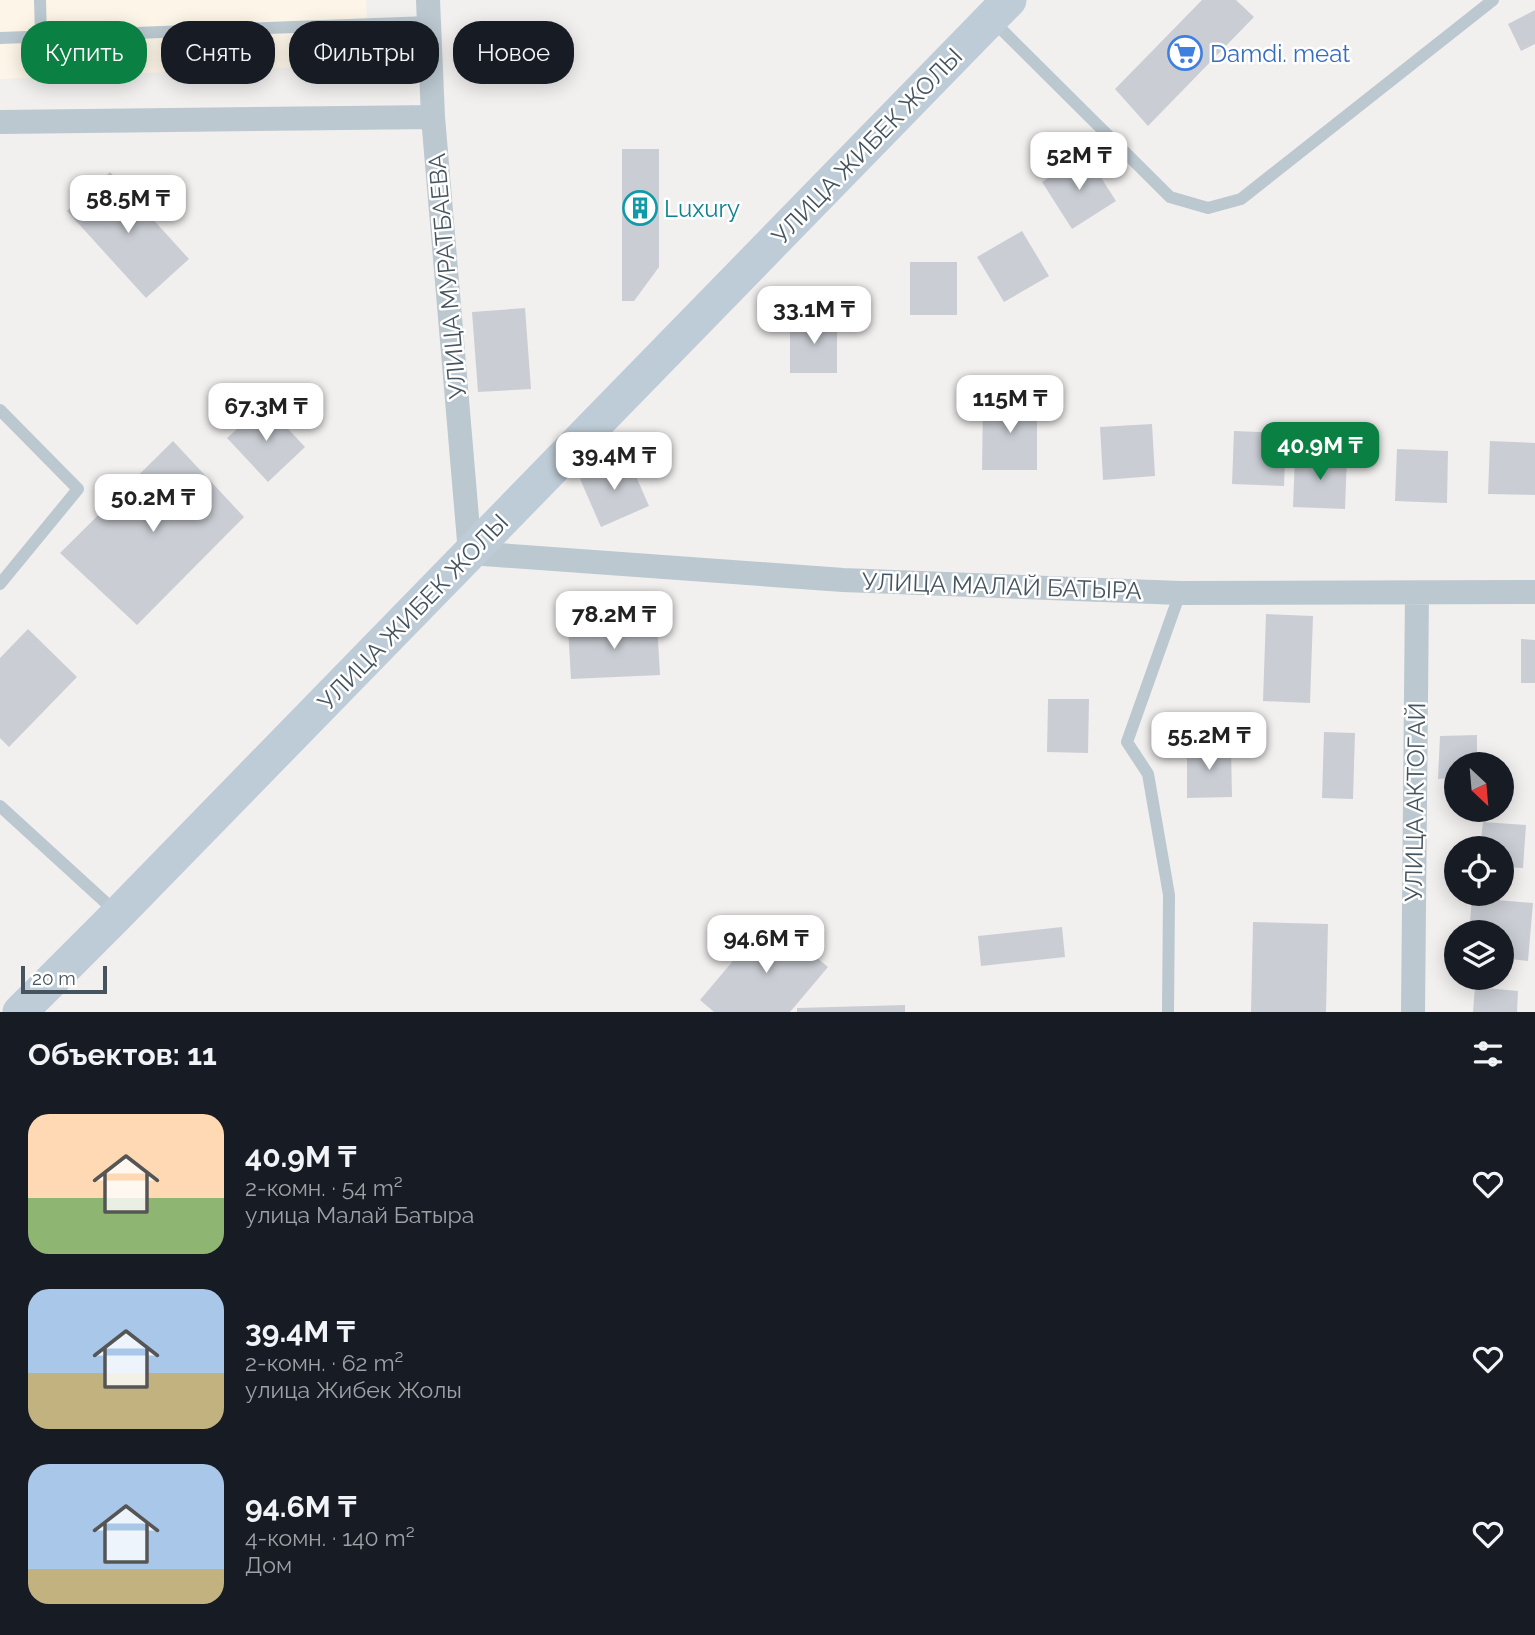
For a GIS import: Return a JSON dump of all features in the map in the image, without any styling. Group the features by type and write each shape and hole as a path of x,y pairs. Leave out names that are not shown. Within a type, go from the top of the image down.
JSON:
{"main road":[{"name":"УЛИЦА ЖИБЕК ЖОЛЫ","path":"20,1012 1000,9"}],"street":[{"name":"УЛИЦА МУРАТБАЕВА","path":"428,11 433,117 470,552"},
{"path":"0,122 433,117"},
{"name":"УЛИЦА МАЛАЙ БАТЫРА","path":"470,552 843,580 1180,593 1535,592"},
{"name":"УЛИЦА АКТОГАЙ","path":"1413,1012 1417,593"}],"lane":[{"path":"40,0 41,21"},
{"path":"1000,9 1170,197 1208,208 1241,199 1493,0"},
{"path":"147,29 428,11"},
{"path":"0,38 21,37"},
{"path":"0,410 78,489 0,584"},
{"path":"1168,1012 1169,895 1148,775 1127,741 1180,593"},
{"path":"0,806 118,914"}],"shaded area":[{"path":"0,0 366,0 367,21 289,21 289,67 275,68 275,21 161,21 161,72 147,73 147,21 21,21 21,78 0,79"}],"building":[{"name":"Damdi. meat","path":"1202,0 1236,0 1254,17 1148,126 1115,89"},
{"path":"1535,10 1535,44 1521,51 1508,24"},
{"name":"Luxury","path":"622,149 659,149 659,267 634,301 622,301"},
{"path":"1086,154 1116,201 1072,229 1042,182"},
{"path":"110,172 189,259 146,298 67,211"},
{"path":"1022,231 1049,276 1004,302 977,257"},
{"path":"910,262 957,262 957,315 910,315"},
{"path":"525,308 531,389 478,392 472,312"},
{"path":"790,320 837,320 837,373 790,373"},
{"path":"983,400 1037,400 1037,470 982,470"},
{"path":"265,404 305,447 268,482 227,438"},
{"path":"1152,424 1155,476 1103,480 1100,427"},
{"path":"1234,431 1286,433 1284,486 1232,484"},
{"path":"173,441 244,517 137,625 60,553"},
{"path":"1490,441 1535,443 1535,495 1488,494"},
{"path":"1397,449 1448,451 1447,503 1395,501"},
{"path":"1295,455 1347,457 1345,509 1293,507"},
{"path":"628,458 649,506 601,527 580,479"},
{"path":"1266,614 1313,616 1310,703 1263,701"},
{"path":"657,623 660,675 571,679 568,627"},
{"path":"28,629 77,677 9,747 0,738 0,658"},
{"path":"1521,639 1535,640 1535,683 1521,683"},
{"path":"1048,699 1089,699 1088,753 1047,752"},
{"path":"1324,732 1355,733 1353,799 1322,798"},
{"path":"1477,735 1477,752 1444,752 1444,779 1438,779 1440,736"},
{"path":"1187,747 1231,747 1232,797 1187,798"},
{"path":"1483,822 1526,825 1523,868 1514,868 1514,836 1481,836"},
{"path":"1514,901 1533,903 1528,961 1514,959 1514,920 1470,920 1471,906 1514,906"},
{"path":"769,918 828,967 790,1012 714,1012 700,1000"},
{"path":"1253,922 1328,924 1326,1012 1251,1012"},
{"path":"1062,927 1065,957 981,966 978,936"},
{"path":"1475,990 1518,991 1517,1012 1473,1012"},
{"path":"905,1005 905,1012 797,1012 797,1008"}],"place":[{"name":"Damdi. meat","path":"1185,53"},
{"name":"Luxury","path":"640,208"}]}
